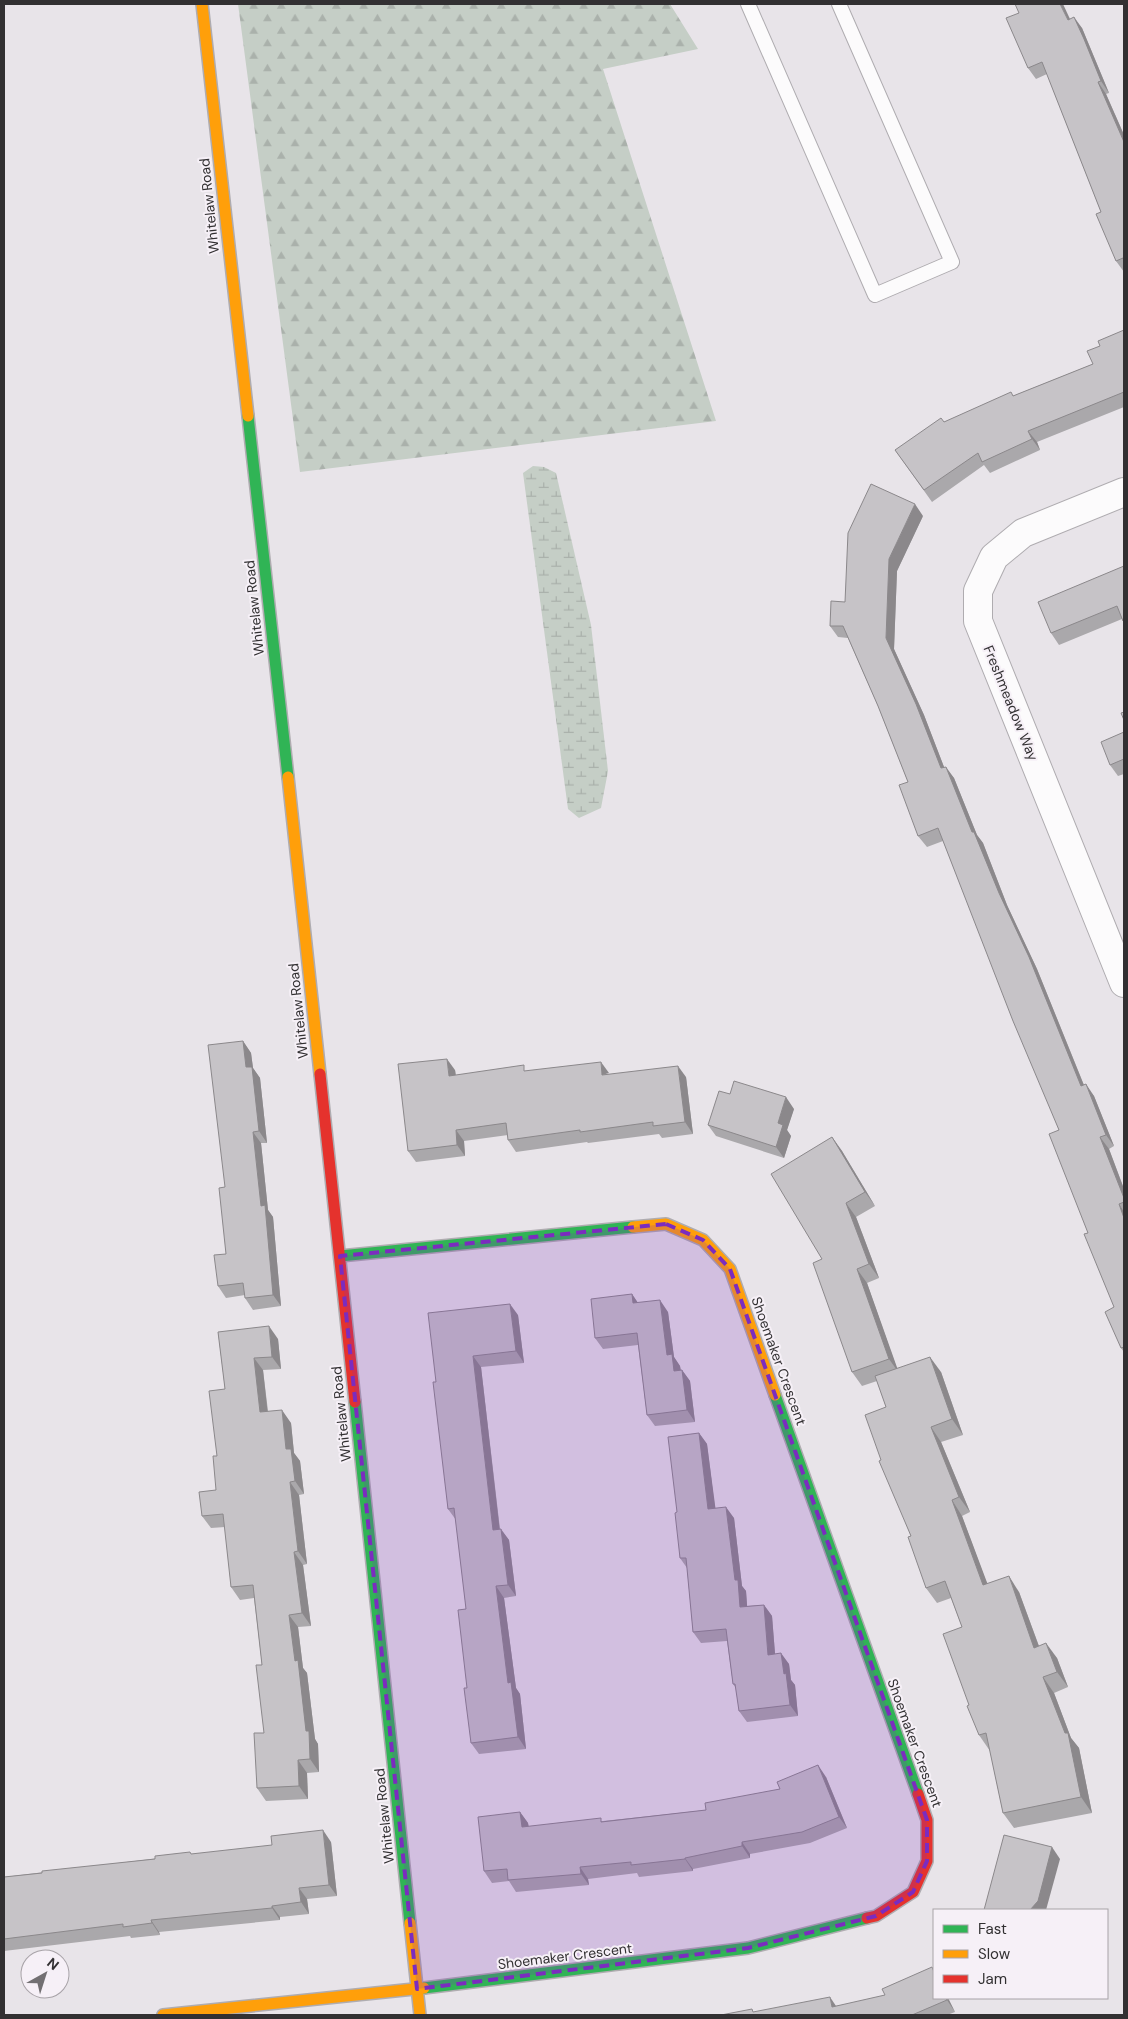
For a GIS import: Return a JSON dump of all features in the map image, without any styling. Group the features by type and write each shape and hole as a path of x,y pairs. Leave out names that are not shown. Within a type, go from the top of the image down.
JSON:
{"street":[{"name":"Whitelaw Road","path":"202,4 340,1256 420,2015"},
{"name":"Freshmeadow Way","path":"1124,492 1023,533 994,556 978,591 978,621 1124,983"},
{"name":"Shoemaker Crescent","path":"163,2015 417,1989 748,1948 876,1916 913,1892 927,1861 927,1820 730,1269 703,1240 666,1224 340,1256"}],"lane":[{"path":"748,4 875,295 952,262 839,4"}],"highlighted area":[{"path":"666,1224 703,1240 730,1269 927,1820 927,1861 913,1892 876,1916 748,1948 417,1989 340,1256"}],"green space":[{"path":"238,4 670,4 698,49 603,69 716,421 300,472"},
{"path":"533,466 544,467 556,473 591,625 608,771 601,808 579,818 568,809 523,473"}],"building":[{"path":"1015,4 1060,4 1068,20 1074,17 1084,39 1101,81 1098,82 1124,142 1124,261 1123,258 1116,261 1096,214 1101,212 1042,62 1028,68 1006,18 1019,13"},
{"path":"1124,330 1124,392 1028,431 1032,439 982,462 978,453 924,490 895,450 941,418 944,422 1011,392 1013,396 1093,364 1087,351 1100,346 1098,341"},
{"path":"871,484 915,504 889,559 886,638 916,704 941,768 946,767 972,832 974,832 999,893 1029,957 1081,1086 1086,1084 1106,1135 1100,1137 1124,1198 1124,1202 1119,1204 1124,1218 1124,1347 1121,1348 1105,1312 1114,1307 1084,1234 1088,1233 1049,1134 1059,1130 1013,1021 938,828 918,836 899,785 908,782 878,706 843,626 830,626 831,601 845,602 848,533"},
{"path":"1124,566 1123,621 1117,606 1051,633 1038,602"},
{"path":"1124,732 1124,759 1110,765 1101,742"},
{"path":"243,1041 246,1067 252,1067 259,1131 253,1132 261,1206 265,1205 273,1295 245,1298 243,1283 218,1286 214,1255 226,1254 219,1188 225,1187 208,1045"},
{"path":"447,1059 449,1076 524,1065 524,1071 601,1062 602,1075 678,1066 685,1122 653,1126 653,1122 508,1140 506,1123 456,1130 457,1145 408,1151 398,1064"},
{"path":"734,1081 786,1097 778,1123 783,1125 776,1147 708,1125 719,1091 730,1094"},
{"path":"832,1137 865,1192 846,1203 869,1264 857,1269 889,1359 852,1372 813,1263 822,1259 771,1174"},
{"path":"632,1294 633,1303 660,1300 667,1355 672,1354 674,1371 682,1370 687,1410 647,1415 637,1333 595,1338 591,1299"},
{"path":"510,1304 516,1351 473,1356 493,1530 501,1529 508,1585 496,1586 508,1683 511,1682 518,1737 471,1743 464,1688 467,1688 458,1610 466,1609 454,1508 448,1509 433,1382 436,1382 428,1313"},
{"path":"269,1326 272,1357 254,1358 260,1412 282,1410 286,1449 291,1449 295,1481 290,1482 298,1551 294,1552 302,1613 289,1615 295,1661 298,1660 306,1731 309,1731 310,1759 298,1760 299,1786 257,1788 254,1733 264,1733 256,1665 262,1665 253,1585 231,1587 223,1514 202,1516 199,1492 216,1490 213,1456 217,1456 209,1391 225,1389 218,1332"},
{"path":"930,1357 952,1419 931,1427 959,1497 952,1500 983,1585 1009,1576 1034,1648 1046,1643 1057,1672 1043,1677 1065,1733 1068,1733 1081,1797 1003,1813 986,1733 979,1735 967,1706 969,1705 943,1634 962,1627 945,1581 926,1588 908,1537 911,1536 879,1461 881,1460 865,1415 886,1407 875,1376"},
{"path":"699,1433 708,1509 726,1507 735,1580 738,1580 740,1607 764,1605 768,1655 781,1653 784,1674 786,1673 790,1705 739,1711 735,1684 733,1684 726,1629 693,1632 686,1558 680,1558 675,1513 677,1512 668,1437"},
{"path":"818,1765 839,1817 802,1832 742,1842 742,1846 685,1859 631,1865 631,1862 580,1867 581,1874 508,1880 507,1869 484,1871 478,1817 520,1812 522,1827 601,1818 601,1822 706,1810 705,1803 780,1789 777,1782"},
{"path":"323,1830 329,1885 299,1888 301,1902 272,1906 272,1908 151,1920 152,1923 123,1927 123,1924 4,1939 4,1877 155,1859 155,1856 272,1845 271,1836"},
{"path":"1004,1835 1052,1847 1038,1901 1031,1909 984,1909"},
{"path":"932,1967 933,1999 947,2000 912,2015 721,2015 752,2009 753,2012 830,1997 832,2007 885,1995 882,1989"}],"traffic: fast":[{"path":"248,416 288,777"},
{"path":"340,1256 633,1227"},
{"path":"775,1395 918,1794"},
{"path":"355,1402 410,1923"},
{"path":"424,1988 748,1948 867,1918"}],"traffic: slow":[{"path":"202,4 248,416"},
{"path":"288,777 320,1074"},
{"path":"633,1227 666,1224 703,1240 730,1269 775,1395"},
{"path":"410,1923 420,2015"},
{"path":"163,2015 424,1988"}],"traffic: jam":[{"path":"320,1074 355,1402"},
{"path":"867,1918 876,1916 913,1892 927,1861 927,1820 918,1794"}]}
